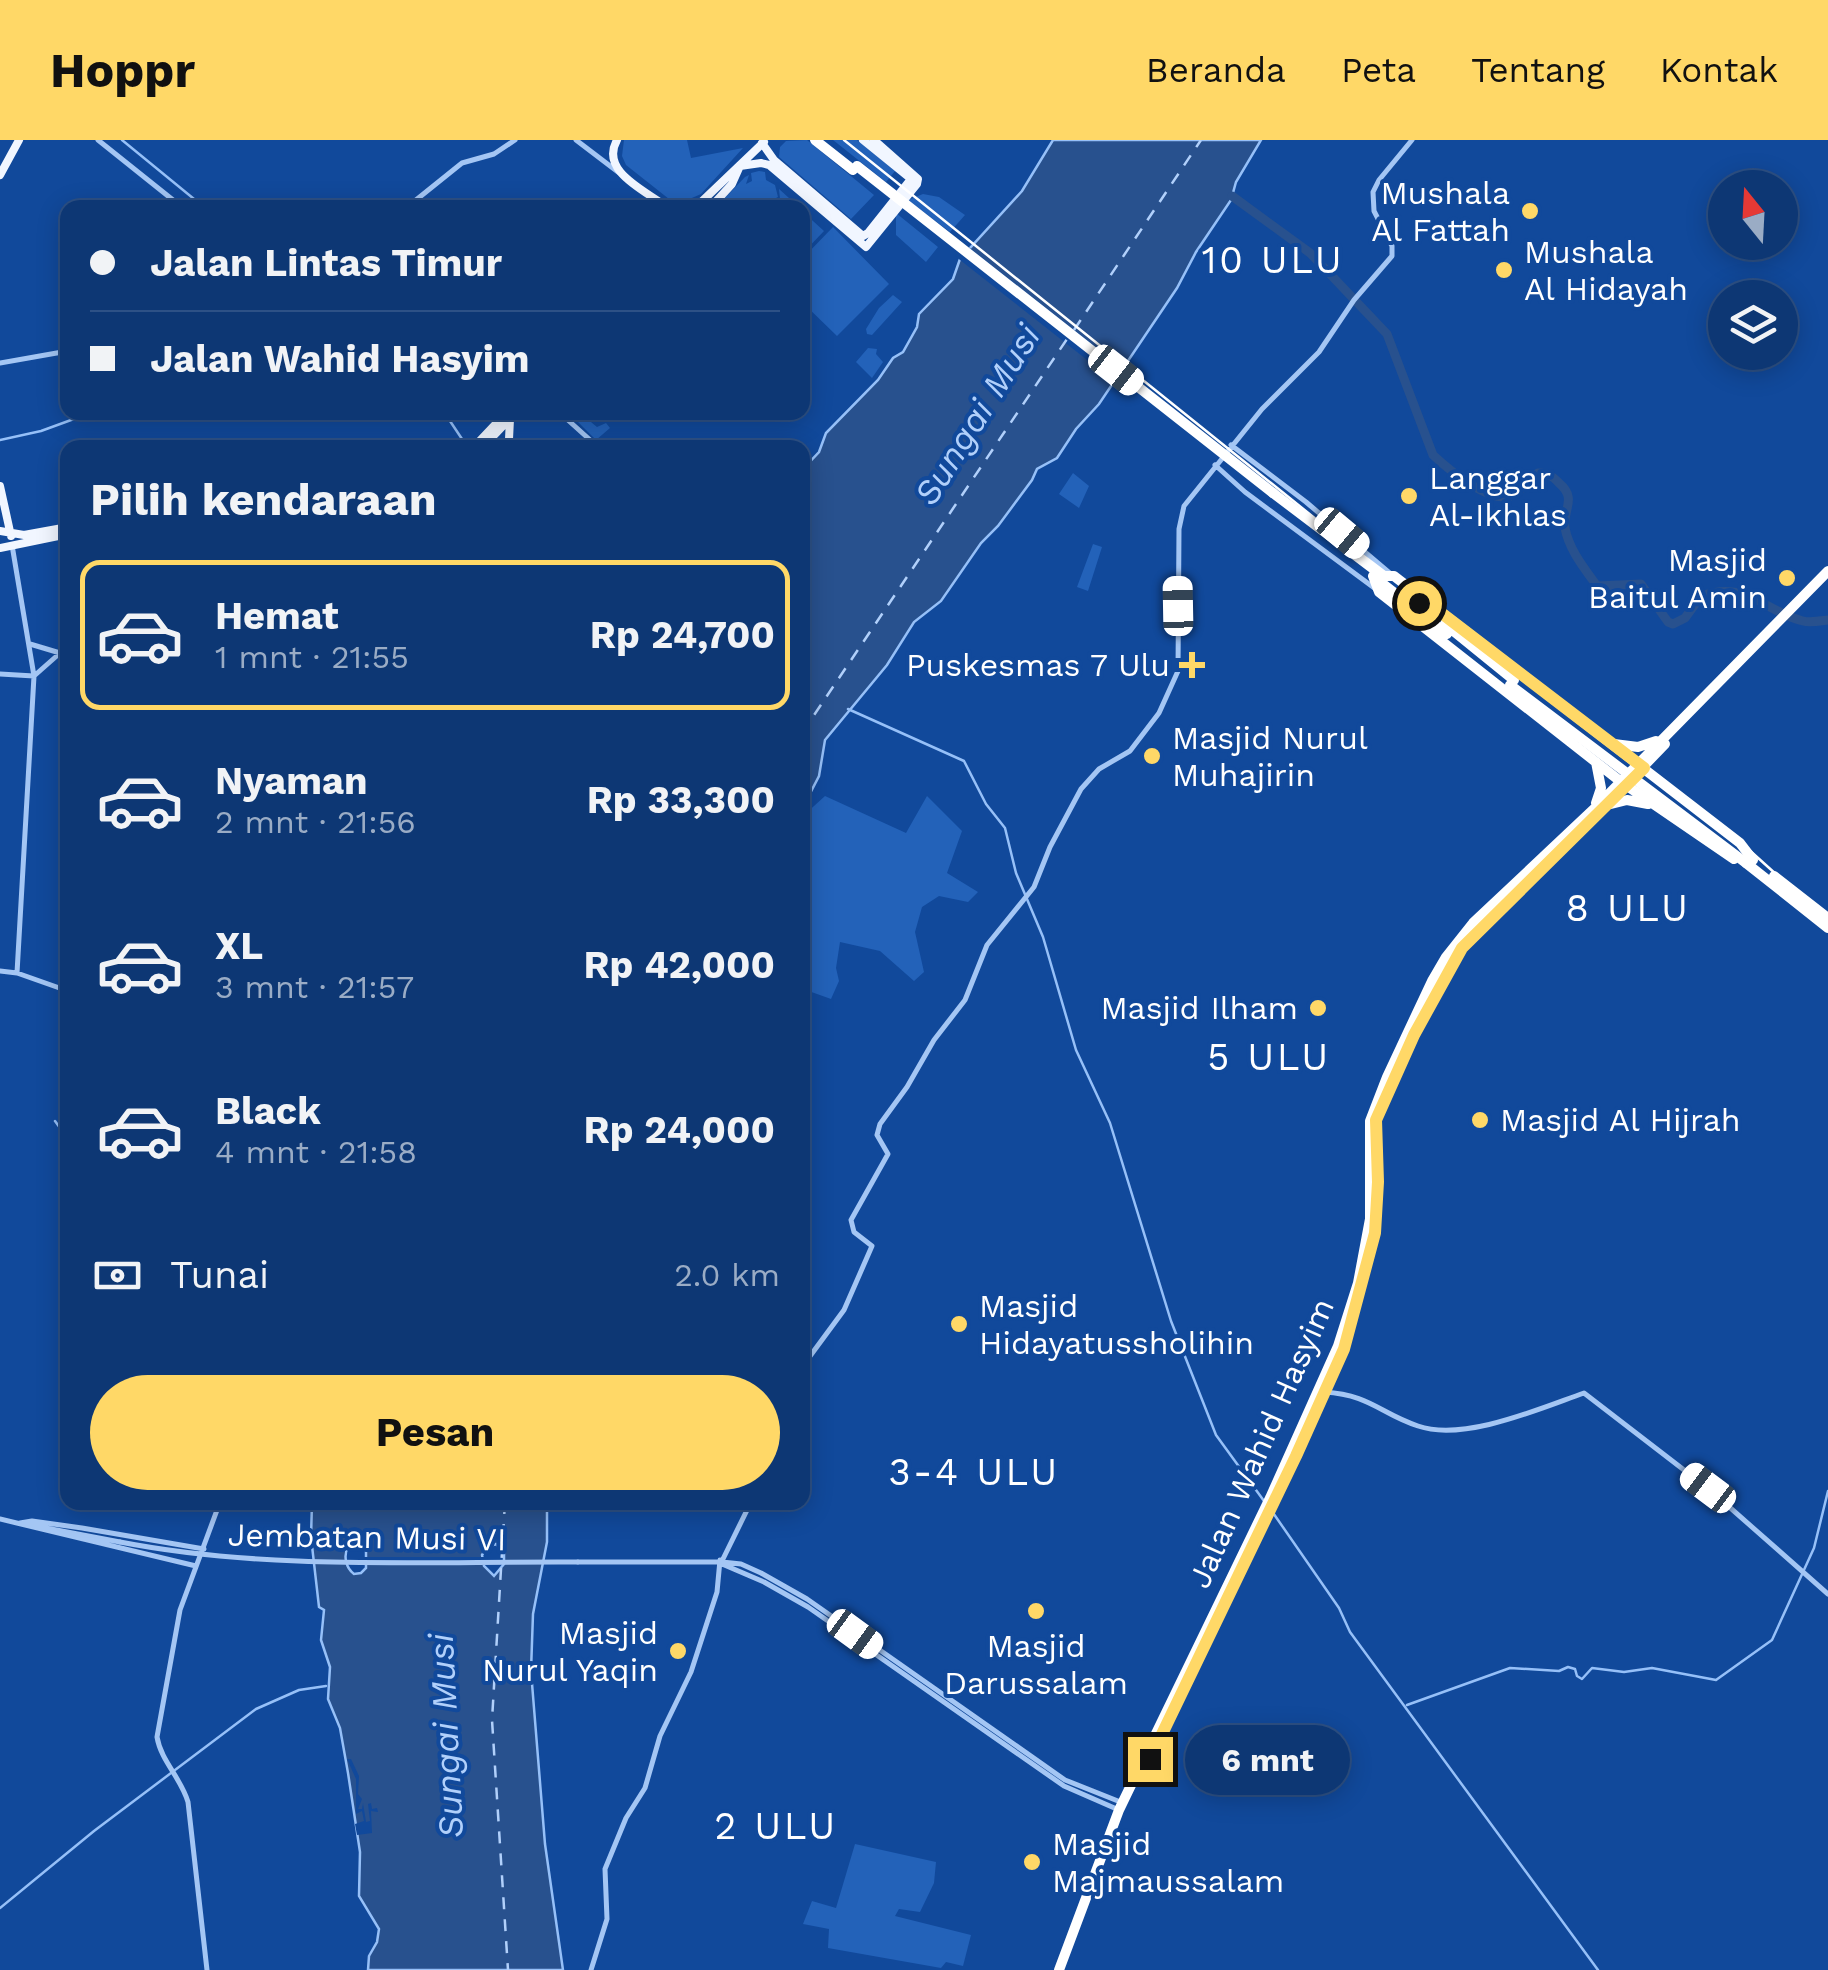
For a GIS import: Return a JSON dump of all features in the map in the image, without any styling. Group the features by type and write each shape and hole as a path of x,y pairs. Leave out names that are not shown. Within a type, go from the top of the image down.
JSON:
{"highway":[{"path":"815,140 1272,495 1470,644 1614,744 1740,843 1749,861"},
{"path":"824,140 855,168"},
{"path":"1796,608 1828,571"},
{"path":"1383,576 1379,592 1624,783 1700,838 1749,861 1828,928"},
{"path":"1796,608 1828,580"},
{"path":"1418,620 1419,604"},
{"name":"Jalan Wahid Hasyim","path":"1062,1970 1121,1806 1345,1344 1370,1258 1378,1182 1376,1120 1444,976 1462,948 1796,608"},
{"path":"1462,657 1470,644"},
{"path":"1470,644 1512,683 1828,918"},
{"path":"1584,752 1598,746 1601,734"},
{"path":"1614,744 1638,747 1663,741"},
{"path":"1663,741 1656,770 1676,793"},
{"path":"1596,761 1601,788 1599,808 1627,800 1663,808"},
{"path":"1648,799 1651,788 1662,783"},
{"name":"Jalan Wahid Hasyim","path":"1272,1500 1338,1346 1353,1298 1370,1219 1370,1121 1416,1012 1463,934 1599,808"},
{"name":"Jalan Wahid Hasyim","path":"1062,1970 1171,1709"}],"main road":[{"path":"0,176 20,140"},
{"path":"617,140 612,152 618,172 658,200"},
{"path":"740,166 769,165 863,236 910,183 910,177 863,140"},
{"path":"704,200 762,141 774,160 866,247 917,184 916,174 874,140"},
{"path":"717,200 732,184 740,166"},
{"path":"481,440 504,420"},
{"path":"489,440 506,420"},
{"path":"509,439 511,420"},
{"path":"0,486 12,545"},
{"path":"4,506 5,518 0,528 11,534 60,531"},
{"path":"0,548 60,532"}],"street":[{"path":"98,140 173,200"},
{"path":"416,200 462,163 494,154 515,140"},
{"path":"576,140 618,172"},
{"path":"810,1356 846,1305 872,1246 854,1232 851,1224 888,1154 877,1135 880,1124 965,1000 988,945 1031,892 1074,799 1101,768 1136,745 1158,713 1178,671 1179,530 1184,506 1231,444 1304,370 1394,252 1372,203 1373,192 1412,140"},
{"path":"0,364 60,353"},
{"path":"568,420 590,440"},
{"path":"1231,444 1306,502 1383,576"},
{"path":"1215,465 1379,592"},
{"path":"12,545 34,676 18,973"},
{"path":"29,644 60,653"},
{"path":"0,674 34,676 60,653"},
{"path":"0,971 18,973 60,988"},
{"path":"1324,1392 1357,1395 1414,1425 1431,1429 1491,1425 1550,1408 1584,1393 1708,1488 1828,1594"},
{"path":"207,1970 188,1802 157,1740 178,1618 217,1510"},
{"path":"591,1970 606,1918 606,1869 691,1672 721,1563 748,1510"},
{"path":"0,1519 196,1566"},
{"path":"18,1523 32,1521 204,1550"},
{"name":"Jembatan Musi VI","path":"18,1523 182,1554 248,1560 721,1563"},
{"path":"721,1563 808,1608 1064,1786 1121,1806"}],"shaded area":[{"path":"624,140 687,140 691,158 743,148 701,194 687,200 669,199 626,165 622,156"},
{"path":"807,140 874,195 851,219 779,157 780,147 786,141"},
{"path":"833,140 857,140 895,171 886,182"},
{"path":"765,172 778,197 723,200 745,177 749,175 746,184 752,181 751,173"},
{"path":"779,189 791,200 772,200 780,199"},
{"path":"923,194 939,197 965,215 950,232 908,200"},
{"path":"896,213 938,247 926,262 896,235"},
{"path":"810,218 824,231 810,246"},
{"path":"833,227 889,284 837,336 810,310 810,251"},
{"path":"893,295 902,302 872,335 867,334 866,329 879,308"},
{"path":"868,348 877,349 876,354 883,362 872,378 856,362"},
{"path":"576,420 588,420 597,427 606,423 610,428 596,440"},
{"path":"1073,473 1089,486 1079,508 1059,494"},
{"path":"1093,544 1102,547 1088,591 1077,587"},
{"path":"825,796 906,833 927,796 962,831 947,873 978,892 968,902 939,896 922,907 915,932 924,972 914,981 880,951 840,942 836,968 839,981 831,999 810,992 810,810"},
{"path":"855,1844 936,1862 934,1883 920,1912 899,1909 895,1916 971,1935 963,1966 946,1962 941,1968 828,1948 829,1929 803,1924 812,1901 836,1908"}],"water":[{"name":"Sungai Musi","path":"1053,140 1261,140 1236,182 1231,200 1177,288 1099,404 1057,458 1037,469 941,601 914,622 887,665 825,740 819,776 810,793 810,462 819,452 826,433 878,380 893,358 903,352 917,327 919,314 953,279 960,259 1022,191"},
{"name":"Sungai Musi","path":"312,1510 547,1510 547,1542 533,1614 531,1671 545,1844 563,1970 368,1970 379,1929 359,1896 360,1852 340,1728 328,1699 330,1667 321,1640 324,1610 319,1607","holes":["357,1541 366,1551 366,1568 354,1574 347,1565 348,1547","496,1544 504,1552 504,1564 494,1576 484,1566 482,1555 487,1547"]}],"pier":[{"path":"966,245 1128,372 1119,385 955,256"},
{"path":"361,1557 487,1557 489,1565 361,1564"},
{"path":"347,1759 351,1759 359,1776 358,1794 362,1799 358,1809 362,1809 363,1803 366,1822 370,1821 368,1804 377,1808 378,1812 371,1811 372,1833 357,1835 355,1824 364,1821 362,1811 356,1814 356,1779"}],"waterway":[{"path":"122,140 195,200"},
{"path":"1232,196 1310,253 1387,334 1433,455 1471,484 1494,495 1513,495 1538,473 1550,475 1565,489 1567,536 1597,586 1641,584 1673,624 1685,618 1701,596 1717,592 1743,594 1803,621 1828,620"},
{"path":"0,440 71,420"},
{"path":"449,420 463,440"},
{"path":"848,709 964,761 986,804 1005,828 1016,873 1043,937 1076,1050 1110,1123 1171,1321 1216,1435 1264,1501"},
{"path":"55,1121 60,1128"},
{"path":"1407,1705 1510,1668 1559,1671 1568,1667 1575,1669 1582,1679 1592,1668 1624,1672 1652,1668 1716,1680 1772,1640 1814,1548 1828,1491"},
{"path":"1269,1507 1339,1608 1350,1632 1598,1970"},
{"path":"0,1908 94,1831 256,1709 299,1690 326,1686"}],"ferry route":[{"path":"1074,330 1201,140"},
{"path":"810,721 1069,336"},
{"path":"505,1510 492,1720 508,1970"}],"tram line":[{"path":"844,140 1322,524 1747,848 1828,921"}],"place":[{"name":"Mushala Al Fattah","path":"1530,211"},
{"name":"Mushala Al Hidayah","path":"1504,270"},
{"name":"Langgar Al-Ikhlas","path":"1409,496"},
{"name":"Masjid Baitul Amin","path":"1787,578"},
{"name":"Puskesmas 7 Ulu","path":"1192,665"},
{"name":"Masjid Nurul Muhajirin","path":"1152,756"},
{"name":"Masjid Ilham","path":"1318,1008"},
{"name":"Masjid Al Hijrah","path":"1480,1120"},
{"name":"Masjid Hidayatussholihin","path":"959,1324"},
{"name":"Masjid Darussalam","path":"1036,1611"},
{"name":"Masjid Nurul Yaqin","path":"678,1651"},
{"name":"Masjid Majmaussalam","path":"1032,1862"}],"district":[{"name":"10 ULU","path":"1273,260"},
{"name":"8 ULU","path":"1628,908"},
{"name":"5 ULU","path":"1269,1057"},
{"name":"3-4 ULU","path":"974,1472"},
{"name":"2 ULU","path":"776,1826"}],"route":[{"path":"1150,1759 1344,1349 1375,1233 1376,1120 1414,1035 1462,948 1644,768 1427,602 1419,603"}]}
